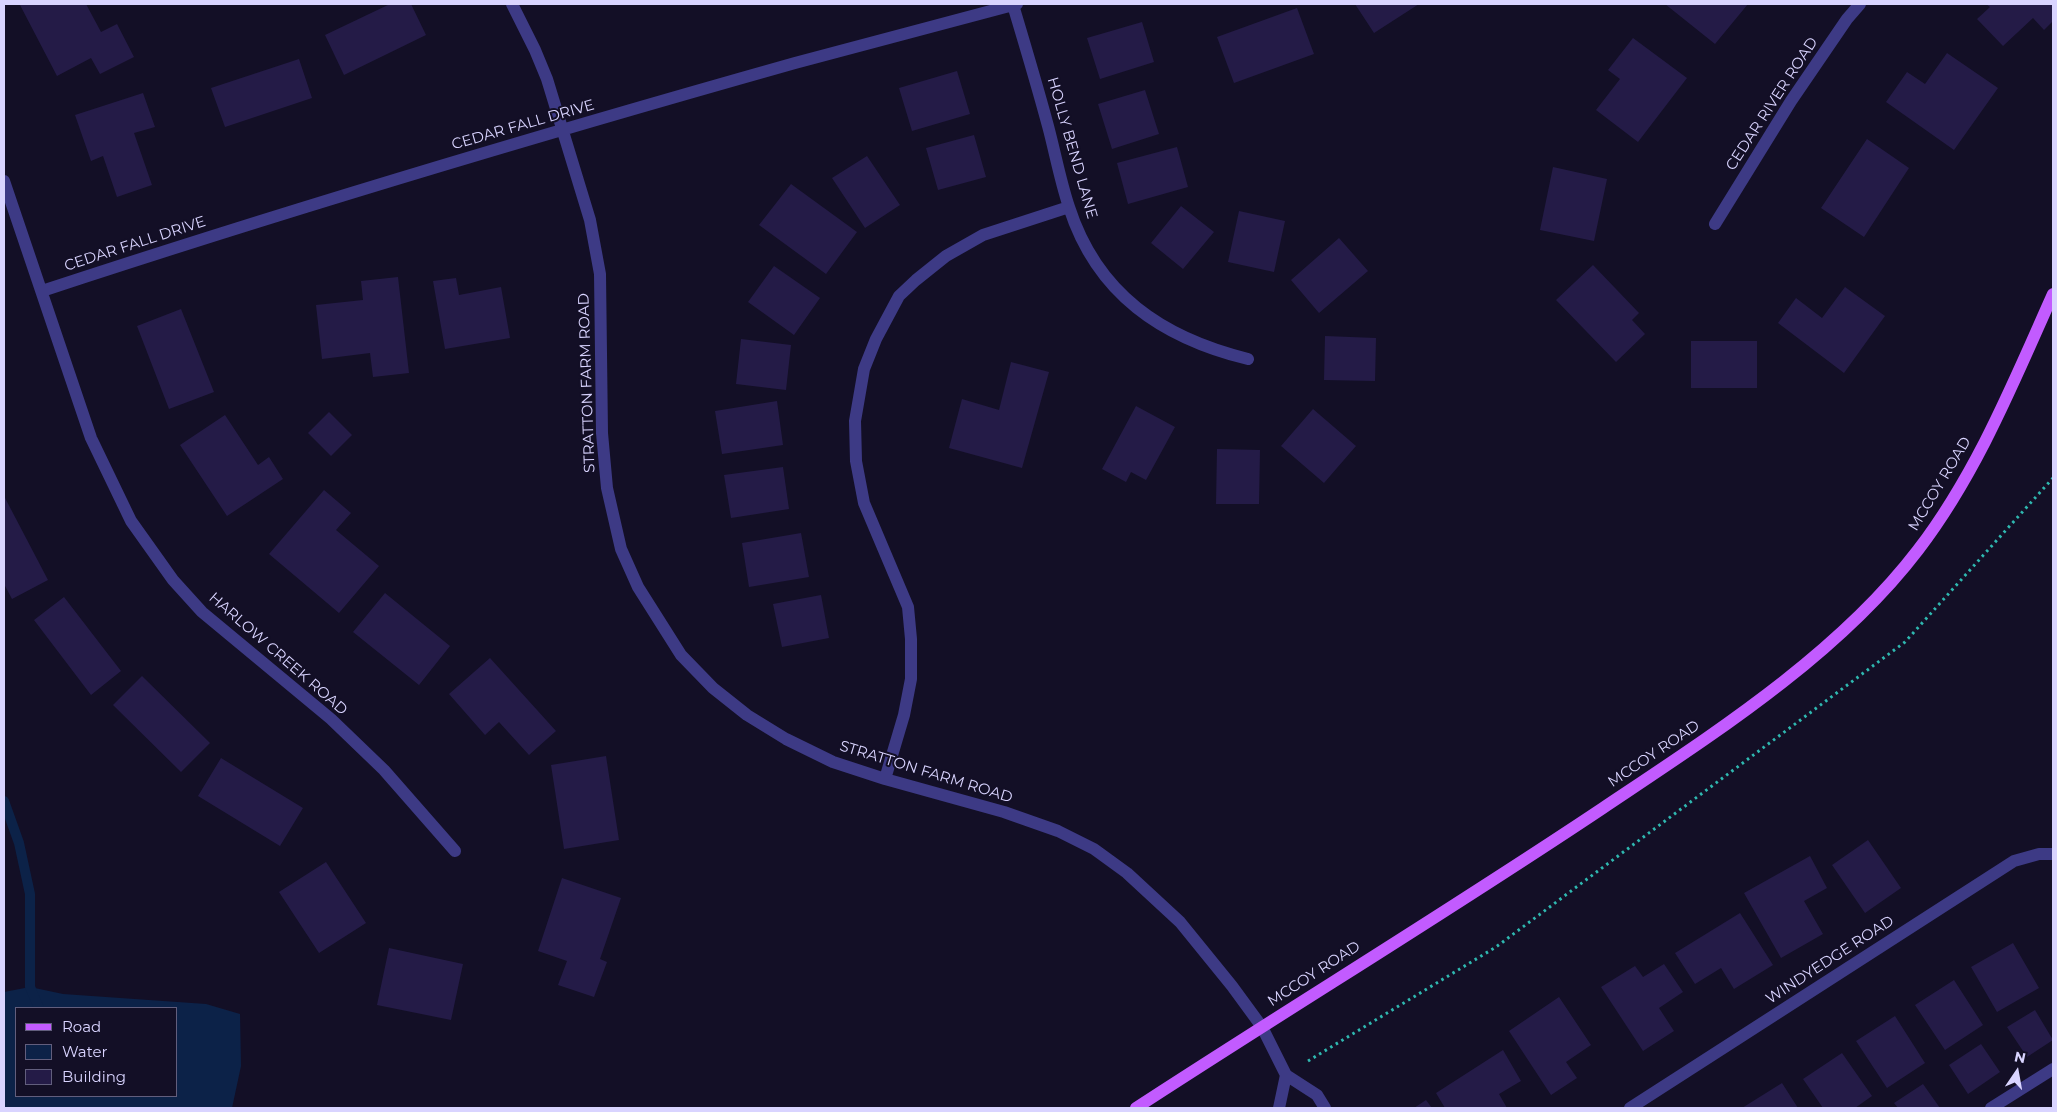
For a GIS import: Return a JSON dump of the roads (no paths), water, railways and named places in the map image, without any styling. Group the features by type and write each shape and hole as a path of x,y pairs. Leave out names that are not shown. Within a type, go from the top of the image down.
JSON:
{"main road":[{"name":"MCCOY ROAD","path":"1136,1108 1554,841 1698,745 1744,712 1829,643 1880,594 1917,551 1946,511 1991,429 2053,294"}],"street":[{"name":"STRATTON FARM ROAD","path":"512,4 536,50 564,130 590,220 600,274 602,433 607,488 621,549 638,587 681,654 713,688 747,715 786,740 833,762 885,779 1004,812 1058,831 1094,849 1127,872 1180,922 1232,986 1262,1027 1286,1075"},
{"name":"CEDAR FALL DRIVE","path":"42,291 235,228 564,130 796,63 1015,4"},
{"name":"HOLLY BEND LANE","path":"1015,4 1069,207 1084,243 1104,274 1123,298 1152,320 1195,342 1248,359"},
{"name":"CEDAR RIVER ROAD","path":"1715,224 1792,101 1847,19 1860,4"},
{"name":"HARLOW CREEK ROAD","path":"4,181 91,438 131,520 173,580 202,612 331,719 384,770 455,851"},
{"path":"885,779 904,715 911,679 911,639 908,608 864,503 856,461 855,421 864,369 876,339 899,296 946,256 982,236 1069,207"},
{"name":"WINDYEDGE ROAD","path":"1630,1108 2014,861 2039,854 2053,854"},
{"path":"1991,1108 2053,1068"},
{"path":"1279,1108 1286,1075 1317,1094 1324,1108"}],"water":[{"path":"30,987 63,994 206,1004 240,1014 241,1066 232,1108 4,1108 4,992"}],"waterway":[{"path":"4,801 19,843 30,894 30,987 39,1007"}]}
